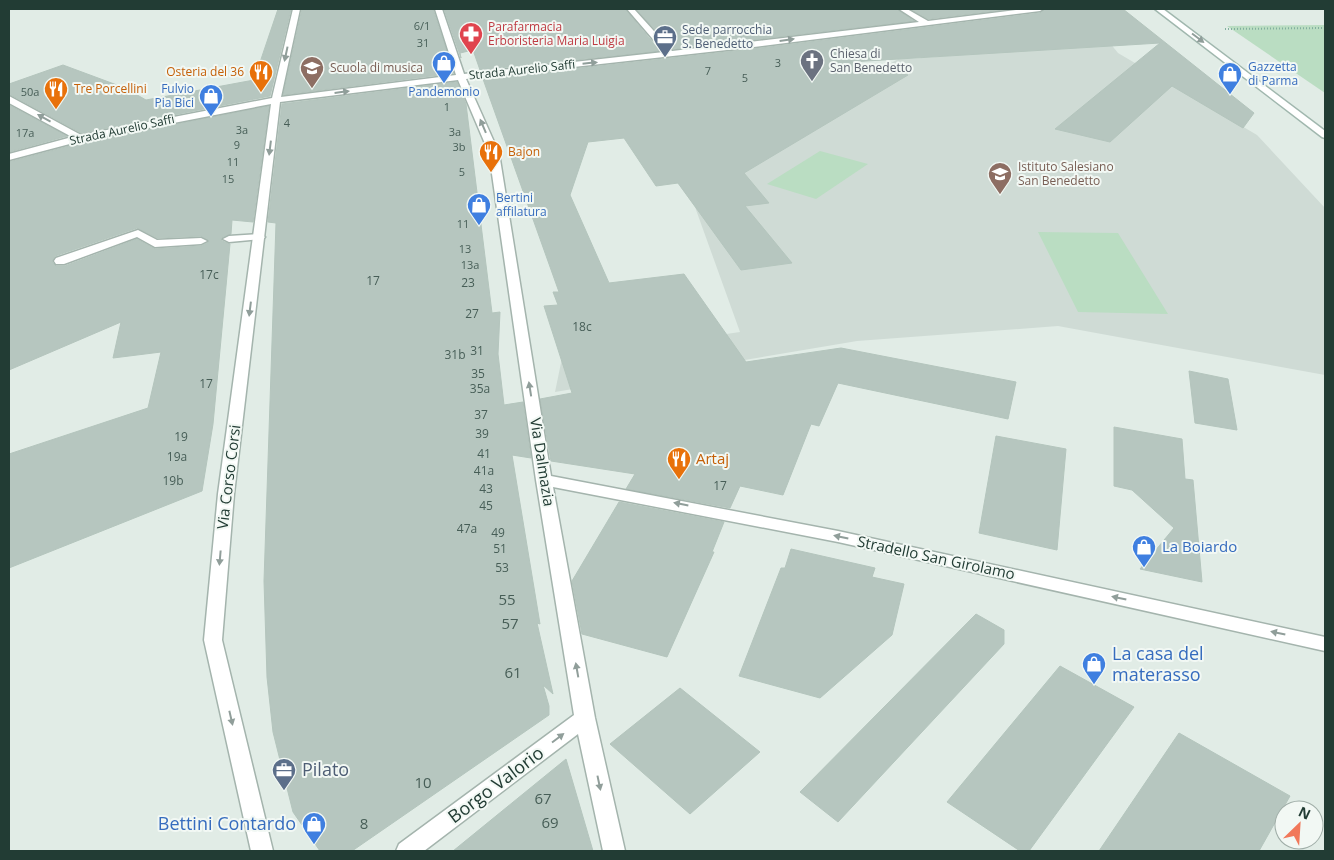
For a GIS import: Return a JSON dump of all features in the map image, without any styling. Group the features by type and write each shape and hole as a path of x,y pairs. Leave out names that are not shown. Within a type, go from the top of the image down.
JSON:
{"street":[{"name":"Via Corso Corsi","path":"262,851 213,640 226,494 276,100 296,9"},
{"name":"Via Dalmazia","path":"438,9 462,77 494,153 544,480 585,718 614,851"},
{"path":"630,9 670,54"},
{"path":"902,9 925,22"},
{"name":"Strada Aurelio Saffi","path":"9,156 80,138 276,100 1040,9"},
{"path":"1159,9 1325,135"},
{"path":"9,99 80,138"},
{"path":"60,261 138,232 155,244 201,241"},
{"path":"229,239 259,237"},
{"name":"Stradello San Girolamo","path":"544,480 676,503 812,530 1325,644"},
{"name":"Borgo Valorio","path":"407,851 585,718"}],"path":[{"path":"1217,29 1325,28"}],"shaded area":[{"name":"Istituto Salesiano San Benedetto","path":"1085,12 1118,53 1257,135 1325,208 1325,375 1058,326 857,341 555,392 562,358 740,332 695,207 676,181 902,57 908,59 1005,52"}],"green space":[{"path":"1325,25 1325,93 1227,26"},
{"path":"820,151 868,164 816,199 767,184"},
{"path":"1038,232 1118,233 1168,314 1078,312"}],"building":[{"path":"278,9 291,9 270,96 81,133 9,94 9,84 63,65 125,88 146,100 254,80"},
{"path":"302,9 433,9 454,73 283,95"},
{"path":"444,9 625,9 660,51 480,70 473,50 460,53 461,58"},
{"path":"636,9 897,9 914,21 673,49"},
{"path":"910,9 1011,9 928,19"},
{"path":"1045,9 1123,9 1254,113 1243,128 1172,86 1110,142 1055,129 1160,43 850,62 908,75 744,173 769,203 745,206 792,263 741,270 678,183 656,186 624,138 588,142 570,195 609,283 684,274 746,362 841,348 1016,382 1008,419 838,383 819,426 811,424 783,495 740,486 730,508 626,489 635,474 551,461 540,399 572,393 544,306 558,305 553,292 559,292 483,79 754,49 1040,13"},
{"path":"457,82 466,104 492,313 500,312 498,354 504,405 523,402 531,458 512,455 540,624 537,623 553,694 543,685 549,706 549,715 352,851 320,851 293,812 273,732 267,677 264,581 276,223 268,222 282,104"},
{"path":"9,105 67,136 9,152"},
{"path":"269,106 253,222 232,220 231,234 221,238 222,241 230,244 213,424 202,491 9,568 9,454 148,408 161,352 113,358 121,322 9,370 9,162 81,143","holes":["137,228 157,238 201,236 209,242 201,246 155,249 137,239 65,266 56,266 52,262 55,256"]},
{"path":"1189,371 1228,379 1237,430 1195,423"},
{"path":"1114,427 1182,439 1185,479 1193,480 1202,582 1140,569 1174,528 1132,490 1114,486"},
{"path":"996,436 1066,449 1057,550 979,533"},
{"path":"619,502 724,522 712,552 714,552 667,657 582,634 572,581"},
{"path":"791,549 875,568 872,577 904,584 892,635 820,698 739,676 781,568 785,568"},
{"path":"976,614 1004,630 1004,644 838,822 800,792"},
{"path":"1060,666 1134,707 1029,851 1020,851 947,802"},
{"path":"680,688 760,752 690,814 610,744"},
{"path":"1179,733 1290,796 1288,800 1274,800 1274,824 1259,851 1099,851"},
{"path":"566,759 593,851 453,851"}],"place":[{"name":"Parafarmacia Erboristeria Maria Luigia","path":"471,55"},
{"name":"Sede parrocchia S. Benedetto","path":"665,58"},
{"name":"Chiesa di San Benedetto","path":"812,82"},
{"name":"Pandemonio","path":"444,84"},
{"name":"Scuola di musica","path":"312,89"},
{"name":"Osteria del 36","path":"261,93"},
{"name":"Gazzetta di Parma","path":"1230,95"},
{"name":"Tre Porcellini","path":"56,110"},
{"name":"Fulvio Pia Bici","path":"211,117"},
{"name":"Bajon","path":"491,173"},
{"name":"Istituto Salesiano San Benedetto","path":"1000,195"},
{"name":"Bertini affilatura","path":"479,226"},
{"name":"Artaj","path":"679,480"},
{"name":"La Boiardo","path":"1144,568"},
{"name":"La casa del materasso","path":"1094,685"},
{"name":"Pilato","path":"284,791"},
{"name":"Bettini Contardo","path":"314,845"}]}
